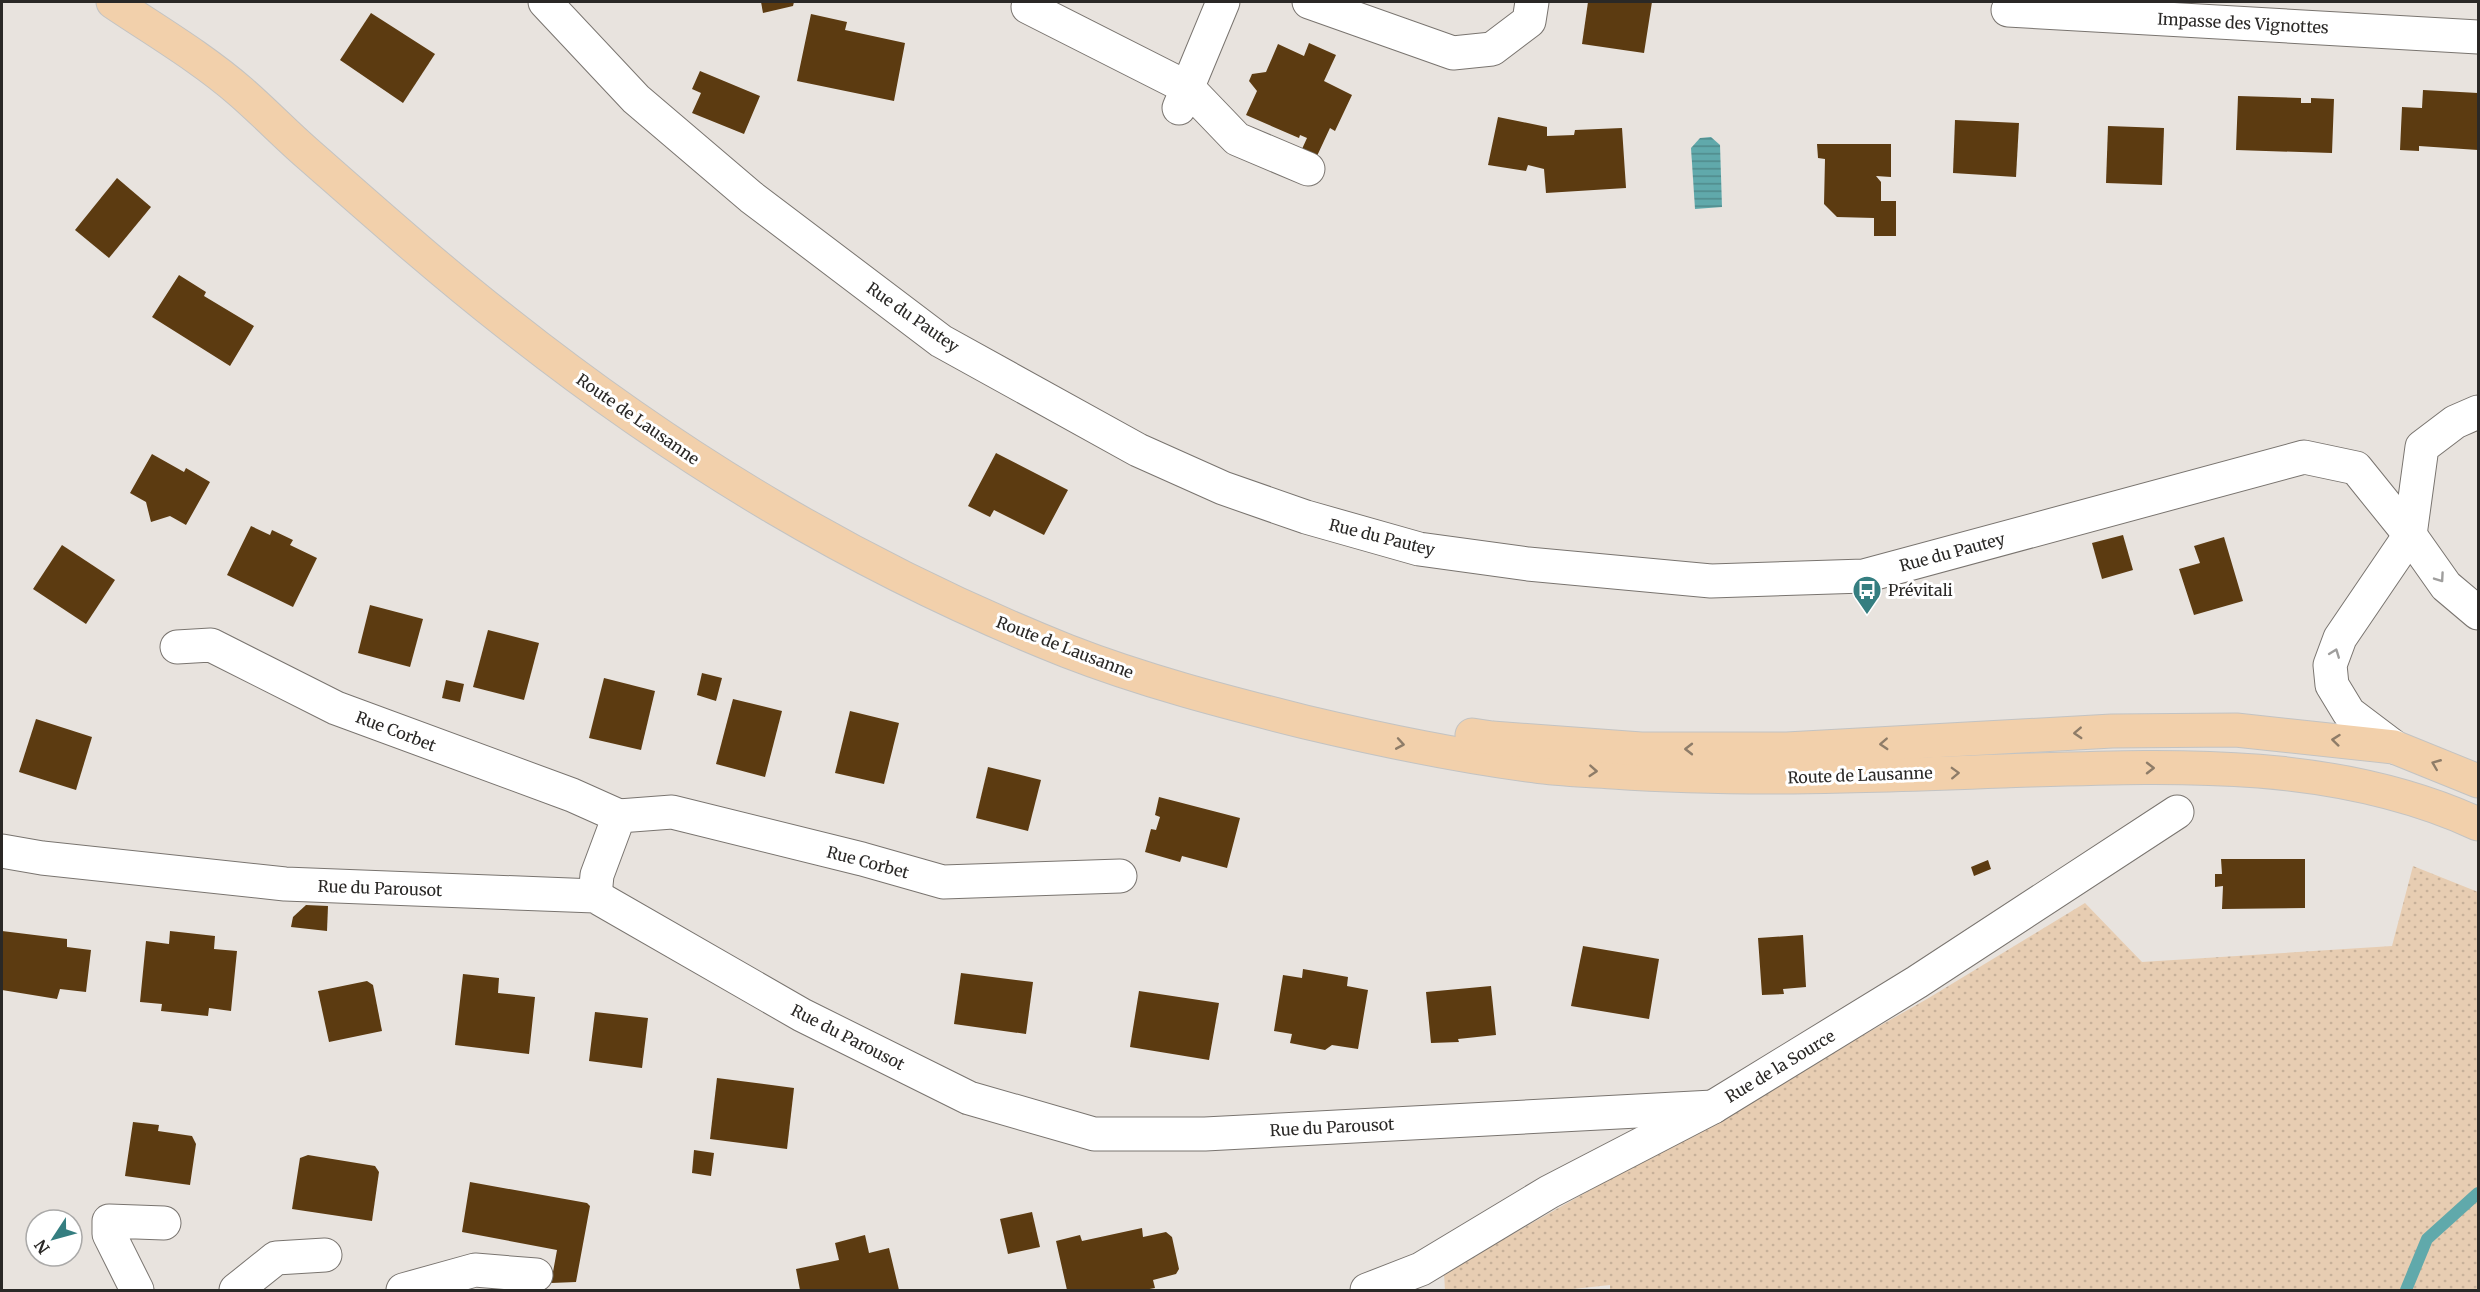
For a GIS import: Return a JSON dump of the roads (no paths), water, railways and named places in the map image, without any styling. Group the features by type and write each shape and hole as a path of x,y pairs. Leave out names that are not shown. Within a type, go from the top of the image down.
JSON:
{"main road":[{"name":"Route de Lausanne","path":"113,2 236,88 305,152 499,318 598,393 668,442 740,488 876,565 1071,653 1156,682 1241,706 1395,744 1538,767 1670,776 1785,778 2107,768 2232,768 2323,778 2409,796 2478,824"},
{"name":"Route de Lausanne","path":"1241,706 1370,717 1492,738 1641,749 1787,749 2112,731 2236,730 2394,747 2478,781"}],"street":[{"name":"Rue du Pautey","path":"544,2 636,99 751,196 941,341 1138,450 1223,488 1305,518 1419,549 1540,565 1711,581 1864,576 2304,457 2356,468 2410,535 2446,586 2478,612"},
{"path":"1183,99 1223,2"},
{"path":"1309,2 1453,53 1492,49 1529,21 1532,2"},
{"path":"1028,7 1183,99 1237,139 1308,169"},
{"name":"Impasse des Vignottes","path":"2008,10 2478,37"},
{"path":"2394,747 2349,713 2332,685 2330,665 2340,638 2410,535 2422,447 2455,422 2478,412"},
{"name":"Rue Corbet","path":"177,647 211,645 336,708 572,795 620,816 672,812 944,882 1120,876"},
{"name":"Rue de la Source","path":"1367,1290 1420,1269 1549,1192 1713,1107 1917,982 2177,812"},
{"path":"595,896 597,875 620,816"},
{"name":"Rue du Parousot","path":"2,851 42,858 285,884 595,896 802,1015 969,1098 1094,1134 1205,1134 1713,1107"},
{"path":"137,1290 109,1234 109,1221 164,1223"},
{"path":"236,1290 276,1258 325,1255"},
{"path":"403,1290 475,1270 536,1275"}],"water":[{"path":"1711,137 1720,145 1722,207 1695,209 1691,148 1700,138"}],"waterway":[{"path":"2406,1290 2427,1239 2478,1193"}],"place":[{"name":"Prévitali","path":"1867,616"}]}
